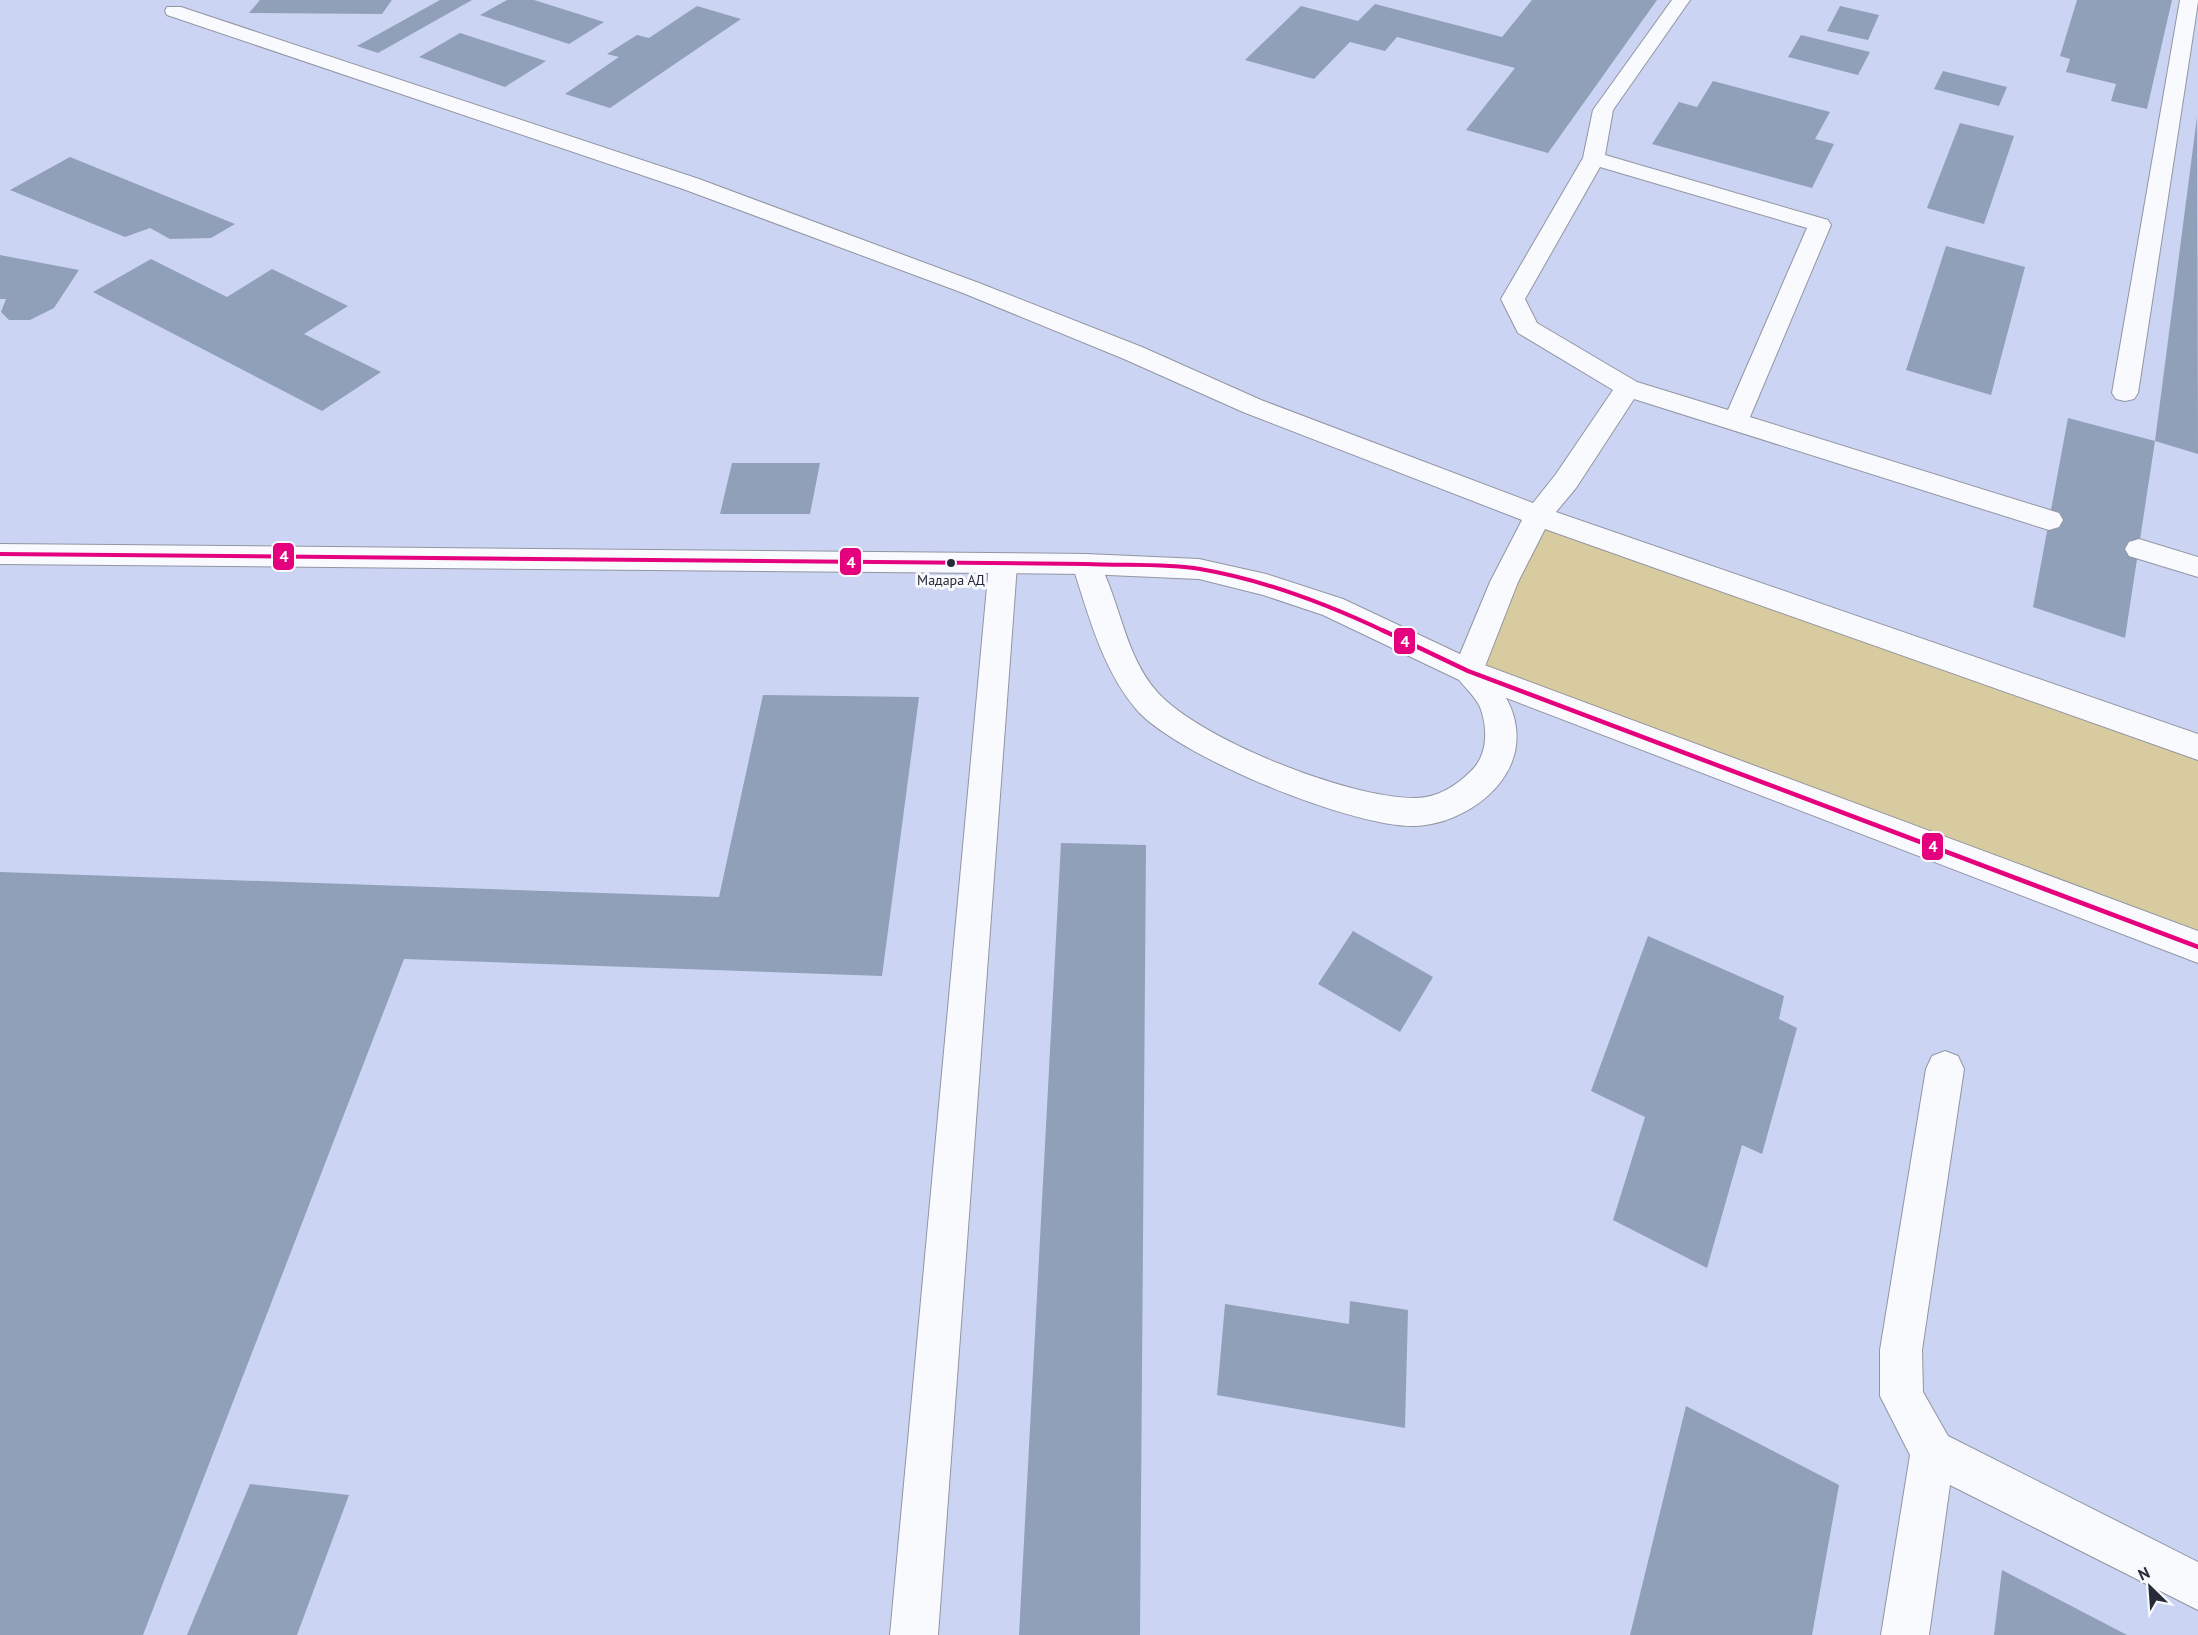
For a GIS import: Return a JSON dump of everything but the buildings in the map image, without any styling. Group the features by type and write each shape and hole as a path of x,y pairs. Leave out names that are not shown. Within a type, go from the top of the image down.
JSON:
{"main road":[{"path":"1681,0 1604,110 1594,158 1513,299 1527,328 1628,388 2049,520"},
{"path":"2125,393 2189,0"},
{"path":"174,11 691,184 960,283 1133,353 1252,406 1538,516 2198,747"},
{"path":"1594,158 1820,225 1735,423"},
{"path":"1468,671 1504,582 1538,516 1566,481 1628,388"},
{"path":"2139,549 2198,567"},
{"path":"0,554 1086,564 1199,569 1266,585 1333,607 1468,671 2198,947"},
{"path":"1086,564 1126,669 1149,702 1186,732 1275,776 1365,805 1418,812 1446,806 1470,795 1488,778 1500,754 1502,728 1495,707 1484,688 1468,671"},
{"path":"914,1635 1003,565"},
{"path":"1945,1069 1901,1350 1902,1396 1932,1452 2198,1587"},
{"path":"1905,1635 1932,1452"}],"shaded area":[{"path":"0,0 2198,0 2198,1635 0,1635"},
{"path":"1538,516 2198,747 2198,947 1468,671"}],"transit line":[{"name":"4","path":"0,554 1086,564 1199,569 1266,585 1333,607 1468,671 2198,947"}],"place":[{"name":"Мадара АД","path":"951,563"}]}
